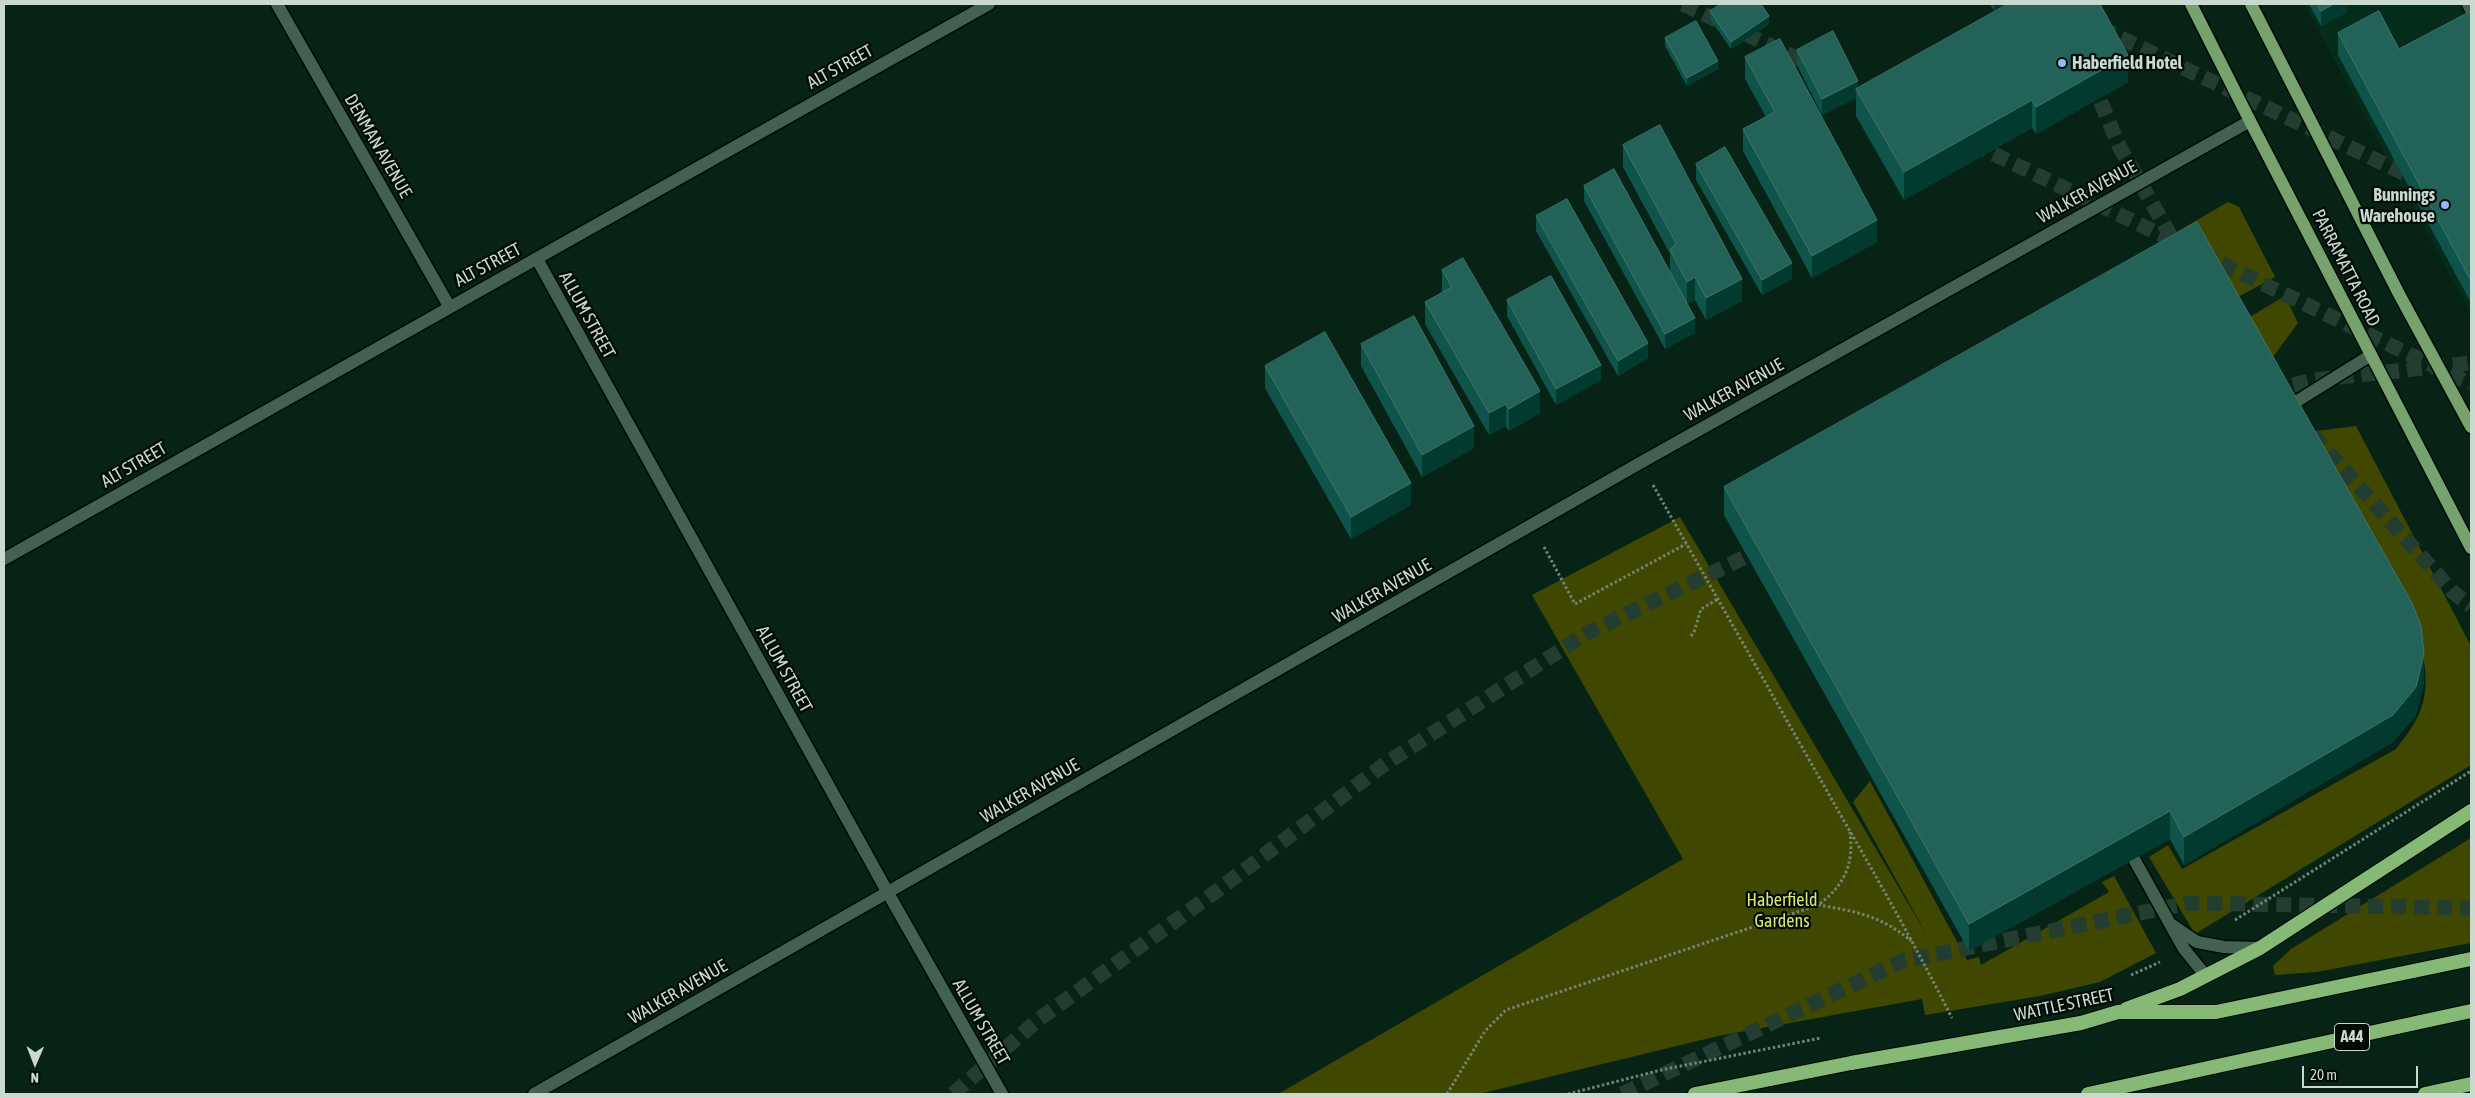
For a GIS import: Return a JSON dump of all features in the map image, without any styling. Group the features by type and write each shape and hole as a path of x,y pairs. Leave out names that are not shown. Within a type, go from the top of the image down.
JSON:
{"highway":[{"path":"2118,1012 2180,989 2260,948 2471,811"},
{"name":"WATTLE STREET","path":"1695,1094 1851,1063 2081,1023 2118,1012 2216,1012 2471,959"},
{"name":"A44","path":"2088,1094 2471,1011"},
{"path":"2425,1094 2471,1084"}],"main road":[{"name":"PARRAMATTA ROAD","path":"2191,4 2471,548"},
{"name":"PARRAMATTA ROAD","path":"2251,4 2399,294 2471,427"}],"street":[{"name":"DENMAN AVENUE","path":"277,4 449,306"},
{"name":"ALT STREET","path":"4,559 449,306 537,259 989,4"},
{"path":"2468,4 2471,10"},
{"name":"WALKER AVENUE","path":"534,1094 1640,463 2250,121"},
{"name":"ALLUM STREET","path":"537,259 888,893 1002,1094"},
{"path":"2286,408 2371,355"},
{"path":"2134,859 2184,949 2206,976"},
{"path":"2168,922 2197,942 2224,947 2260,948"}],"path":[{"path":"1640,463 1914,943 1954,1020 1944,1022"},
{"path":"1532,525 1575,604 1686,544"},
{"path":"1691,636 1701,609 1718,599"},
{"path":"2197,942 2471,771"},
{"path":"1447,1094 1485,1031 1506,1010 1818,905 1835,893 1844,877 1851,844 1849,831"},
{"path":"1818,905 1865,913 1901,932 1914,943"},
{"path":"2127,977 2184,949"},
{"path":"1568,1094 1661,1070 1823,1038"}],"shaded area":[{"name":"Bunnings Warehouse","path":"2304,4 2471,4 2471,314"}],"green space":[{"path":"2228,202 2239,207 2275,277 2227,303 2114,296 2103,275"},
{"path":"2285,296 2298,323 2264,369 2243,321"},
{"path":"2356,426 2471,646 2471,765 2195,934 2149,857 2168,845 2182,869 2396,749 2413,726 2422,705 2426,683 2423,654 2293,434"},
{"name":"Haberfield Gardens","path":"1680,517 1928,937 1853,802 1870,781 1967,960 1979,957 1981,965 2109,892 2102,882 2114,876 2156,953 2100,982 2040,996 1925,1015 1922,999 1718,1036 1479,1094 1278,1094 1683,859 1532,595"},
{"path":"2471,838 2471,943 2317,972 2275,975 2273,966 2291,949"}],"building":[{"path":"1721,4 1761,4 1769,16 1731,42 1710,11"},
{"path":"2008,4 2100,4 2128,55 2036,107 2032,100 1904,172 1856,89"},
{"path":"2318,4 2334,4 2321,11"},
{"name":"Bunnings Warehouse","path":"2379,11 2399,49 2471,11 2471,281 2338,33"},
{"path":"1696,21 1718,61 1687,78 1665,38"},
{"path":"1833,31 1858,81 1822,99 1797,50"},
{"path":"1780,39 1877,220 1812,256 1743,129 1775,112 1745,57"},
{"path":"1660,125 1742,279 1706,298 1695,277 1687,282 1670,250 1676,243 1623,145"},
{"path":"1725,147 1792,263 1762,280 1696,164"},
{"path":"1614,169 1695,318 1665,334 1584,186"},
{"path":"1567,199 1648,343 1618,361 1536,216"},
{"path":"2197,222 2412,603 2421,626 2424,654 2416,687 2393,715 2184,837 2170,811 1969,924 1724,487"},
{"path":"1463,258 1540,391 1509,409 1506,404 1489,413 1425,302 1452,287 1442,270"},
{"path":"1551,276 1601,365 1556,389 1507,300"},
{"path":"1414,316 1474,426 1422,455 1361,344"},
{"path":"1325,332 1411,483 1351,517 1265,366"}],"tunnel":[{"path":"1683,4 1815,67"},
{"path":"2100,28 2418,180"},
{"path":"2092,80 2118,144 2173,240"},
{"path":"1973,144 2471,384"},
{"path":"2271,391 2312,380 2471,363"},
{"path":"2313,435 2454,593 2471,606"},
{"path":"953,1094 1038,1020 1218,890 1385,764 1587,633 1764,548"},
{"path":"1622,1094 1902,961 2189,903 2471,908"}],"place":[{"name":"Haberfield Hotel","path":"2062,63"},
{"name":"Bunnings Warehouse","path":"2445,205"}]}
